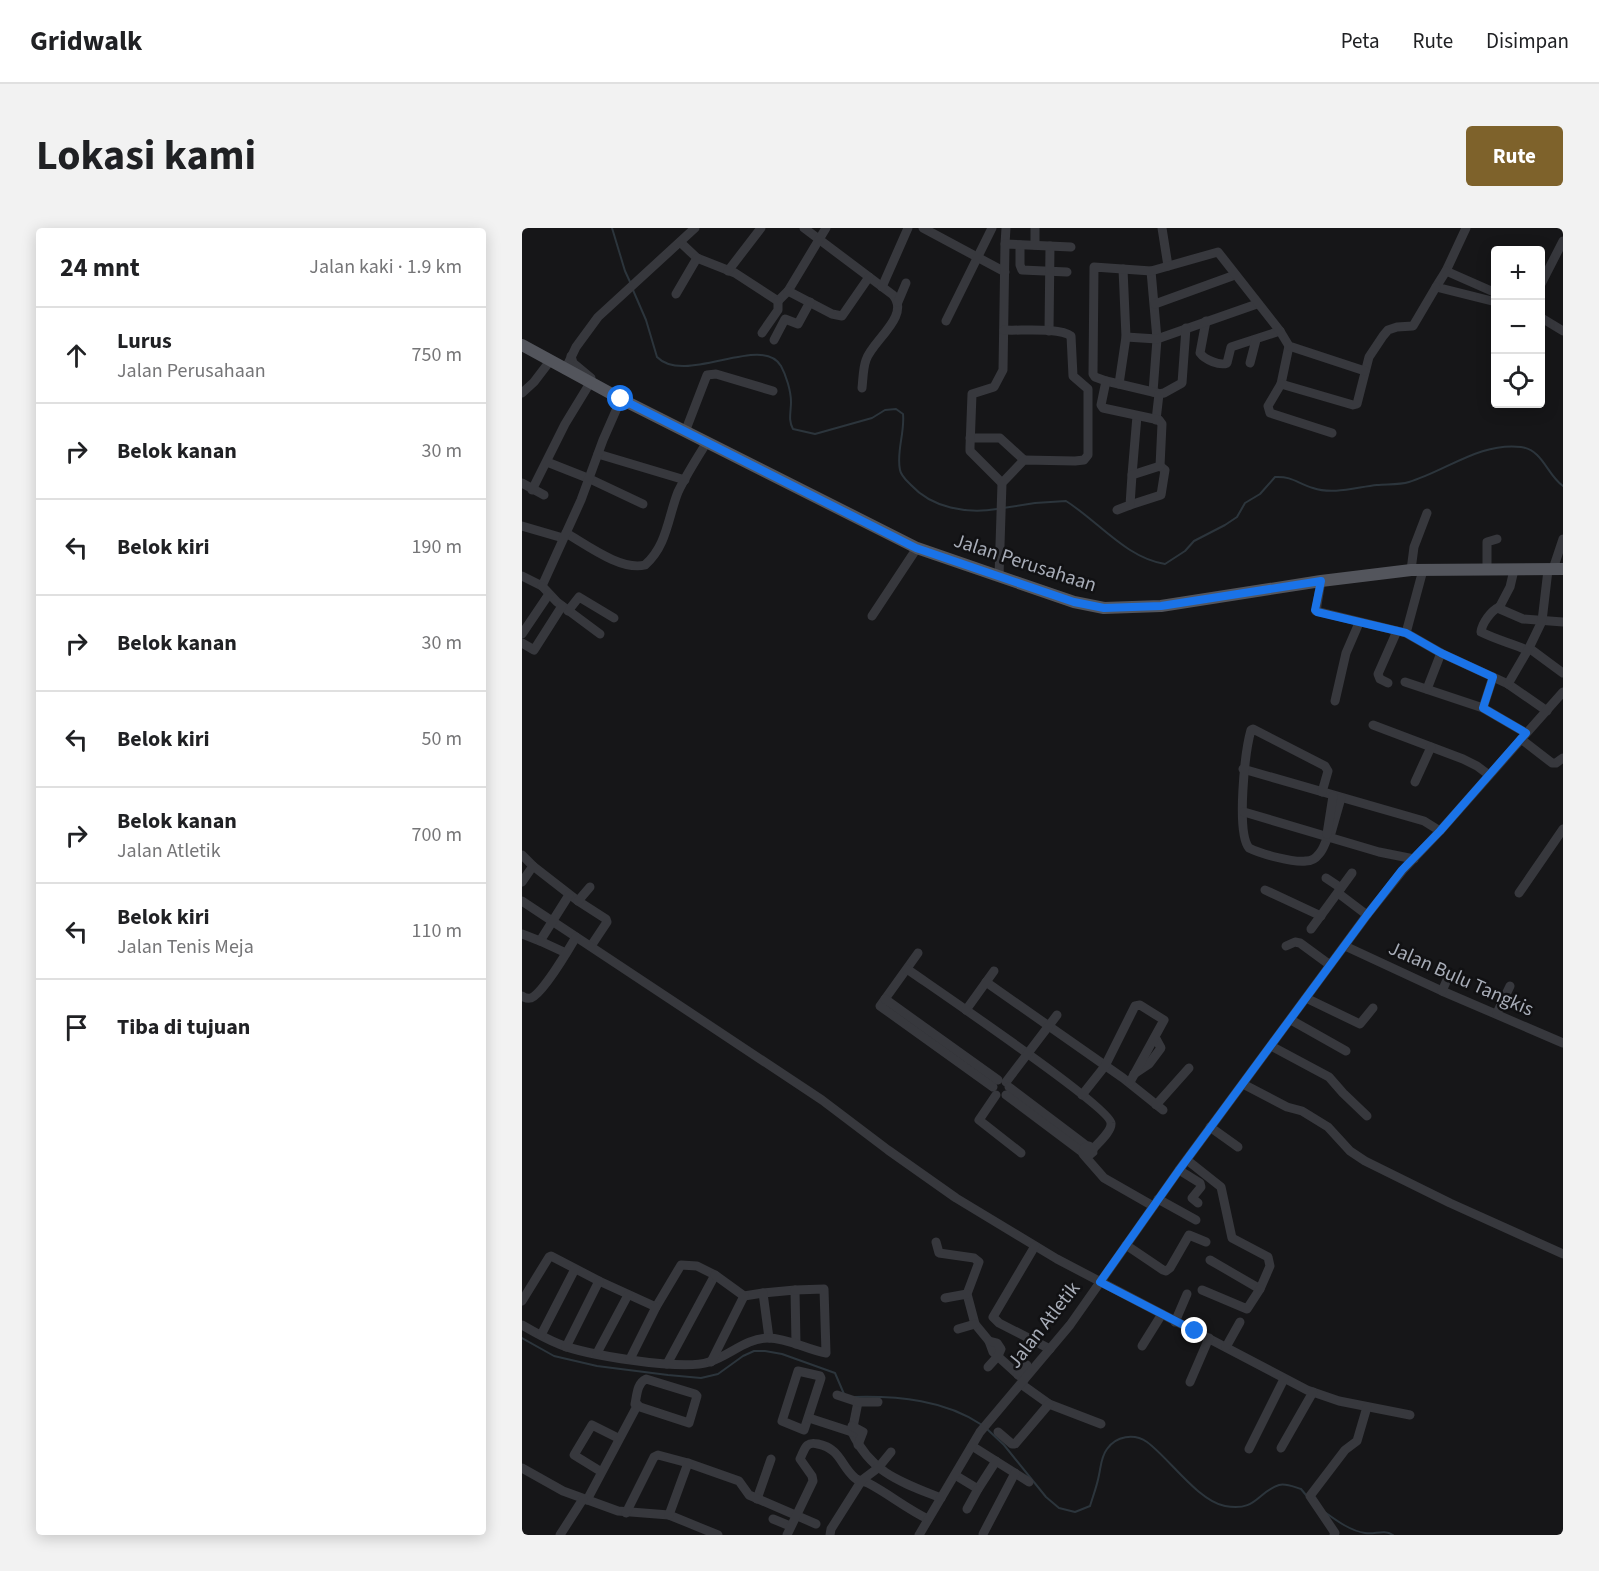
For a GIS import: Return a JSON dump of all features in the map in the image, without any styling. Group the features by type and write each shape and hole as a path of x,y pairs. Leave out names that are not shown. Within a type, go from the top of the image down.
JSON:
{"main road":[{"name":"Jalan Perusahaan","path":"522,345 565,370 685,432 916,548 1074,602 1104,608 1161,606 1321,581 1417,570 1555,569"}],"street":[{"path":"565,370 571,356 598,317 695,228"},
{"path":"728,271 761,228"},
{"path":"804,228 893,295 898,302"},
{"path":"762,333 777,310 778,301 788,291 826,228"},
{"path":"882,287 908,228"},
{"path":"923,228 1005,272"},
{"path":"946,321 992,228"},
{"path":"1002,483 970,451 970,438 971,396 974,392 994,387 1001,377 1004,362 1005,228"},
{"path":"1035,228 1035,245"},
{"path":"1162,228 1168,266"},
{"path":"1281,384 1353,405 1359,401 1369,357 1388,330 1413,326 1446,271 1466,228"},
{"path":"680,242 697,258 746,280 778,301"},
{"path":"1005,244 1071,247"},
{"path":"1545,276 1562,244"},
{"path":"1020,245 1022,270 1067,273"},
{"path":"1049,331 1050,246"},
{"path":"1186,328 1182,383 1164,393 1106,381 1094,376 1093,270 1098,266 1151,271 1218,252 1280,331 1289,346 1365,371"},
{"path":"676,294 697,258"},
{"path":"1119,384 1126,337 1124,268"},
{"path":"1151,271 1157,339 1156,420"},
{"path":"1446,271 1491,291"},
{"path":"1155,304 1235,275"},
{"path":"1450,291 1458,276"},
{"path":"788,291 832,314 842,316 869,277"},
{"path":"862,388 866,359 891,325 906,283"},
{"path":"1436,287 1491,301"},
{"path":"774,340 785,319 799,323 810,302"},
{"path":"1126,337 1157,339 1257,304"},
{"path":"1545,320 1563,331"},
{"path":"1206,321 1200,353 1202,357 1225,364 1231,347 1280,331"},
{"path":"970,438 1000,438 1024,460 1075,461 1084,460 1088,454 1088,389 1072,376 1071,336 1067,333 1049,331 1004,330"},
{"path":"1250,363 1256,340"},
{"path":"1289,346 1281,384 1268,406 1270,413 1332,433"},
{"path":"532,490 565,424 592,384 590,377 573,363 571,356"},
{"path":"522,393 550,361"},
{"path":"685,432 706,376 716,374 773,391"},
{"path":"1106,381 1102,408 1156,420 1162,424 1160,466"},
{"path":"542,586 590,479 621,399"},
{"path":"1130,505 1137,416"},
{"path":"522,526 565,536 608,557 639,567 645,565 663,540 679,492 707,442"},
{"path":"598,454 685,480"},
{"path":"999,576 1002,483 1024,460"},
{"path":"547,462 643,504"},
{"path":"1132,475 1160,466"},
{"path":"1117,510 1161,495 1166,470 1160,466"},
{"path":"522,483 544,495"},
{"path":"1388,683 1380,679 1378,674 1401,632 1417,570 1414,547 1427,513"},
{"path":"1487,570 1487,542 1497,539"},
{"path":"1508,684 1542,621 1563,539"},
{"path":"872,616 916,548"},
{"path":"1514,570 1510,587 1499,608 1494,610 1481,632 1498,641 1528,649 1563,673"},
{"path":"524,579 542,586 565,608 600,634"},
{"path":"1321,581 1316,611 1401,632 1508,684 1547,711"},
{"path":"522,634 549,594"},
{"path":"522,643 532,650 535,648 565,608 579,597 614,618"},
{"path":"1499,608 1523,620 1563,622"},
{"path":"1335,701 1346,653 1359,623"},
{"path":"1427,689 1441,653"},
{"path":"1483,708 1493,677"},
{"path":"1405,682 1483,708 1523,736 1552,763 1563,758"},
{"name":"Jalan Atletik","path":"919,1535 980,1432 1021,1380 1050,1349 1155,1202 1367,915 1402,870 1440,831 1563,692"},
{"path":"1373,725 1472,764 1489,774"},
{"path":"1322,792 1327,767 1253,729 1250,731 1244,769 1244,812 1246,845 1251,850 1306,861 1320,853 1334,825 1337,797"},
{"path":"1415,782 1431,747"},
{"path":"1244,769 1424,821 1440,831"},
{"path":"1244,812 1379,852 1414,859"},
{"path":"1519,893 1563,828"},
{"path":"522,855 569,895 607,921 591,946"},
{"path":"522,882 533,866"},
{"path":"1311,929 1352,873"},
{"path":"1326,878 1367,915"},
{"path":"578,901 590,887"},
{"path":"1265,890 1321,916"},
{"path":"540,941 569,895"},
{"path":"522,901 822,1100 937,1184 1035,1246 1174,1322 1313,1392 1339,1401 1410,1415"},
{"path":"522,935 566,953"},
{"path":"522,996 533,997 544,986 576,937"},
{"path":"1286,946 1300,943 1330,965"},
{"name":"Jalan Bulu Tangkis","path":"1345,946 1563,1043"},
{"path":"918,953 883,1003 1089,1151 1093,1167 1104,1178 1196,1220"},
{"path":"906,969 1027,1053 1108,1117 1110,1127 1089,1151"},
{"path":"966,1010 994,971"},
{"path":"1442,991 1450,973"},
{"path":"986,982 1105,1066 1132,1078 1159,1108 1189,1068"},
{"path":"1497,1014 1510,986"},
{"path":"1306,998 1360,1024 1373,1008"},
{"path":"1082,1095 1105,1066 1137,1005 1141,1005 1164,1019 1155,1037 1161,1048 1149,1064 1132,1078"},
{"path":"1021,1153 980,1120 1001,1088 1057,1016"},
{"path":"1291,1020 1346,1051"},
{"path":"1271,1046 1329,1077 1342,1093 1367,1116"},
{"path":"1243,1084 1328,1127 1350,1151 1372,1165 1563,1254"},
{"path":"1210,1128 1238,1147"},
{"path":"1187,1160 1221,1187 1232,1238 1268,1257 1270,1261 1260,1289 1247,1309 1202,1290"},
{"path":"1179,1170 1201,1184 1192,1198 1198,1203"},
{"path":"1126,1245 1166,1271 1189,1235 1206,1242"},
{"path":"936,1242 939,1253 974,1258 979,1262 967,1294 975,1324 989,1341 991,1349 999,1352 1021,1380 1049,1404 1101,1424"},
{"path":"1035,1246 993,1317 999,1323 1050,1349"},
{"path":"522,1301 550,1257 656,1307"},
{"path":"1210,1260 1260,1289"},
{"path":"522,1325 566,1347 630,1359 668,1364 711,1362 750,1342 769,1338 827,1353 824,1289 744,1296 715,1275 697,1266 681,1264 630,1359"},
{"path":"541,1335 575,1269"},
{"path":"668,1364 715,1275"},
{"path":"566,1347 599,1281"},
{"path":"795,1290 796,1344"},
{"path":"763,1293 769,1338"},
{"path":"945,1298 967,1294"},
{"path":"1174,1322 1187,1294"},
{"path":"597,1353 628,1295"},
{"path":"711,1362 744,1296"},
{"path":"1142,1346 1162,1314"},
{"path":"1226,1347 1240,1322"},
{"path":"958,1329 975,1324"},
{"path":"1190,1382 1209,1338"},
{"path":"988,1367 1009,1341"},
{"path":"1021,1380 1027,1365"},
{"path":"798,1371 821,1377 809,1418 804,1430 782,1421 798,1371"},
{"path":"1249,1449 1284,1378"},
{"path":"560,1535 585,1500 636,1405 641,1382 646,1379 697,1396 689,1423 636,1405"},
{"path":"1281,1448 1313,1392"},
{"path":"837,1395 858,1402 878,1402"},
{"path":"852,1429 858,1402"},
{"path":"998,1432 1015,1444 1049,1404"},
{"path":"585,1500 636,1405"},
{"path":"1335,1534 1311,1498 1311,1494 1345,1450 1357,1441 1367,1407"},
{"path":"809,1418 863,1432 858,1445 878,1468 908,1485 940,1498"},
{"path":"600,1471 574,1455 591,1425 618,1438"},
{"path":"773,1519 788,1531 813,1481 801,1460 809,1443 826,1446 840,1456 854,1478 862,1480 928,1519"},
{"path":"972,1446 1029,1482"},
{"path":"830,1535 831,1529 862,1480 878,1468 891,1452"},
{"path":"626,1513 656,1456 688,1463 739,1481 747,1493 757,1499 816,1524"},
{"path":"757,1499 771,1459"},
{"path":"967,1509 996,1461"},
{"path":"669,1515 688,1463"},
{"path":"522,1468 563,1491 585,1500 626,1513 669,1515 700,1532 718,1535"},
{"path":"982,1534 1015,1473"},
{"path":"955,1475 978,1489"}],"waterway":[{"path":"612,228 631,284"},
{"path":"633,290 646,320 657,357 670,364 686,366 741,356 771,357 781,366 788,383 791,398 791,426 793,429 815,434 872,418 885,410 896,409 903,414 900,470 919,493 951,508 974,511 997,509"},
{"path":"1003,508 1066,501 1125,547 1165,564 1185,551 1194,541 1237,517 1245,503 1260,494 1275,477 1291,479 1313,488 1329,491 1401,484 1423,477 1477,453 1491,449 1521,447 1535,453 1563,486"},
{"path":"522,1338 554,1356 597,1366 701,1378 718,1374 754,1351 765,1351 782,1354 835,1373 844,1394"},
{"path":"855,1397 888,1397 921,1401 953,1410 982,1425"},
{"path":"987,1429 1004,1445 1046,1497 1059,1508 1075,1512 1090,1506 1102,1458 1115,1441 1126,1437 1137,1437 1147,1442 1194,1488 1225,1506 1236,1507 1250,1504 1279,1485 1301,1489 1306,1495"},
{"path":"1326,1513 1360,1532 1386,1532 1393,1535"}],"route":[{"path":"621,399 916,548 1005,577 1053,596 1104,608 1161,606 1321,581 1315,610 1317,612 1406,633 1441,653 1493,677 1483,708 1526,733 1440,831 1402,870 1367,915 1179,1170 1100,1282 1195,1331"}]}
